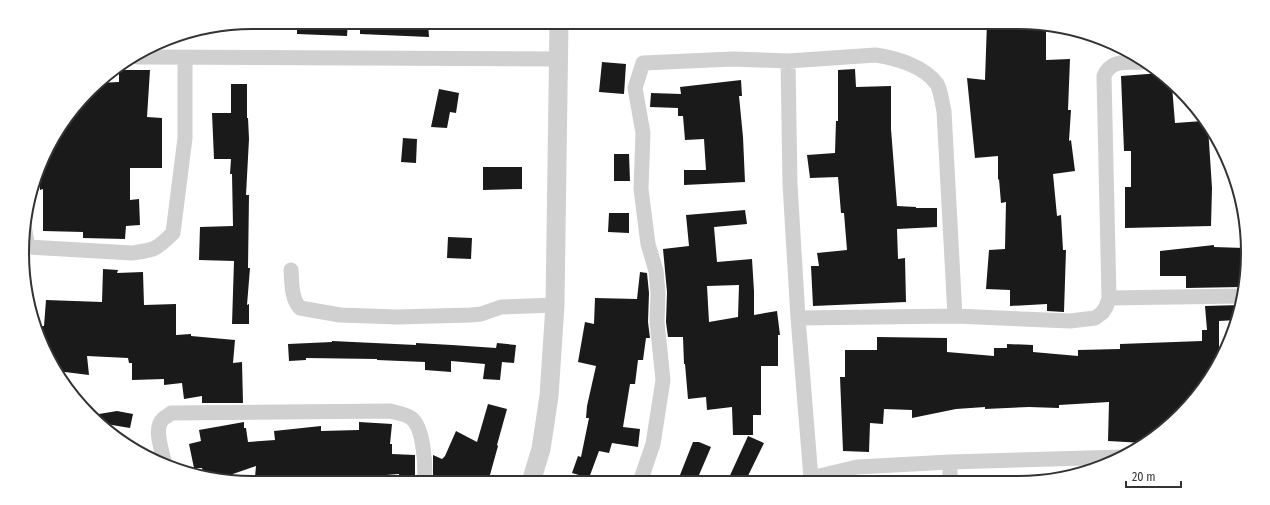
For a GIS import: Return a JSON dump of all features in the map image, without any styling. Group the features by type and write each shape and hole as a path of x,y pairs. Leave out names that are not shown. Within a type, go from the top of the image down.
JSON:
{"street":[{"path":"533,476 541,449 549,396 555,305 559,29"},
{"path":"642,476 653,444 663,380 657,322 658,293 656,271 648,244 641,189 643,133 635,88 643,63 733,58 788,62 876,55 906,62 931,77 938,86 944,111 955,316"},
{"path":"144,57 559,59"},
{"path":"29,247 140,253 151,250 162,244 173,233 185,138 185,58"},
{"path":"788,62 790,184 808,476"},
{"path":"798,318 955,316 1070,321 1095,318 1102,313 1109,298 1104,76 1107,69 1116,63 1134,62"},
{"path":"291,270 293,295 300,308 340,315 397,317 471,315 481,314 501,308 555,305"},
{"path":"1109,298 1237,296"},
{"path":"163,457 159,438 159,427 162,420 171,413 390,411 411,418 419,429 422,445 424,476"},
{"path":"823,476 857,467 950,462 1104,458"},
{"path":"950,462 950,476"}],"building":[{"path":"297,29 348,29 347,36 297,34"},
{"path":"360,29 428,29 429,37 360,34"},
{"path":"987,29 1032,29 1046,31 1046,60 1070,59 1068,110 1071,110 1069,141 1071,140 1075,171 1053,174 1057,216 1061,215 1063,250 1066,250 1064,312 1047,311 1047,304 1010,306 1010,290 986,289 989,250 1005,249 1006,202 1001,203 999,179 998,180 998,156 975,158 967,78 985,80"},
{"path":"602,62 626,64 624,94 599,92"},
{"path":"855,69 856,87 891,86 891,129 897,206 937,208 937,227 897,229 898,259 905,258 906,302 813,306 811,266 819,266 817,253 847,250 844,213 841,213 838,177 810,178 807,155 835,153 836,121 838,121 838,70"},
{"path":"124,70 150,70 147,117 162,118 162,168 130,168 130,200 139,199 140,225 126,226 125,239 83,238 83,232 43,231 43,189 40,190 40,186 52,154 75,116 94,94 107,83 119,82 119,73"},
{"path":"1152,74 1154,75 1172,91 1175,123 1199,121 1209,137 1212,188 1211,226 1125,228 1125,187 1131,187 1131,151 1124,151 1121,76"},
{"path":"741,80 742,96 739,96 745,182 684,185 684,170 706,170 704,139 685,140 683,116 678,116 678,108 650,107 651,93 681,94 680,87"},
{"path":"231,84 247,84 247,118 249,139 246,195 249,195 248,268 250,268 247,305 249,304 249,324 232,324 234,261 199,260 200,227 233,226 232,174 230,174 231,159 214,159 212,113 231,113"},
{"path":"439,89 459,93 456,113 450,112 447,128 431,127"},
{"path":"403,138 417,139 416,163 401,162"},
{"path":"614,154 629,154 630,181 614,181"},
{"path":"483,167 522,167 522,189 483,190"},
{"path":"745,210 747,224 714,227 717,262 752,259 754,315 777,311 780,335 778,335 778,366 761,366 761,415 753,415 753,435 733,435 732,407 707,410 706,397 688,399 683,337 668,337 666,322 667,292 663,249 689,246 686,215","holes":["739,285 738,317 709,322 707,286"]},
{"path":"609,213 629,213 629,233 608,232"},
{"path":"448,237 472,238 471,259 447,258"},
{"path":"1214,245 1214,247 1241,248 1241,267 1238,287 1186,288 1186,276 1160,276 1160,251"},
{"path":"103,269 118,270 117,273 143,272 144,305 176,304 176,335 191,334 191,336 235,340 233,363 242,362 243,403 202,403 202,396 184,399 182,383 164,385 164,379 132,380 132,363 129,363 128,358 87,356 89,375 64,372 52,351 42,326 44,326 46,300 102,302"},
{"path":"640,272 647,273 649,293 648,322 650,338 646,338 643,360 638,360 635,384 630,384 623,427 640,429 638,447 612,443 609,453 599,451 590,476 582,476 572,473 578,456 581,457 589,418 586,418 587,406 596,366 578,362 585,322 594,324 595,298 637,299"},
{"path":"1234,305 1230,320 1219,321 1218,351 1195,389 1176,411 1154,430 1135,442 1108,441 1109,402 1059,405 1059,408 1029,407 985,409 985,407 956,409 912,418 912,410 884,409 883,424 870,423 869,452 843,451 840,377 845,377 845,350 877,350 877,337 947,338 947,352 994,356 994,348 1007,348 1007,344 1033,345 1033,352 1078,356 1078,350 1120,349 1120,344 1202,341 1202,330 1207,330 1205,306"},
{"path":"332,341 416,345 416,343 496,348 497,343 516,345 514,363 502,362 500,380 483,379 485,364 451,361 451,372 425,370 425,362 377,359 306,358 306,360 289,361 288,344"},
{"path":"488,404 507,409 490,476 433,476 433,455 442,459 445,456 456,431 477,442"},
{"path":"117,411 133,414 130,428 109,425 98,414"},
{"path":"244,422 248,442 275,440 274,431 321,426 321,431 359,430 359,422 392,424 390,444 392,444 392,454 415,455 415,476 399,476 399,474 374,476 255,476 256,466 230,475 209,472 202,470 202,468 194,468 189,444 201,441 199,430"},
{"path":"748,436 764,443 748,476 730,476"},
{"path":"693,442 699,442 711,447 699,476 680,475"}]}
